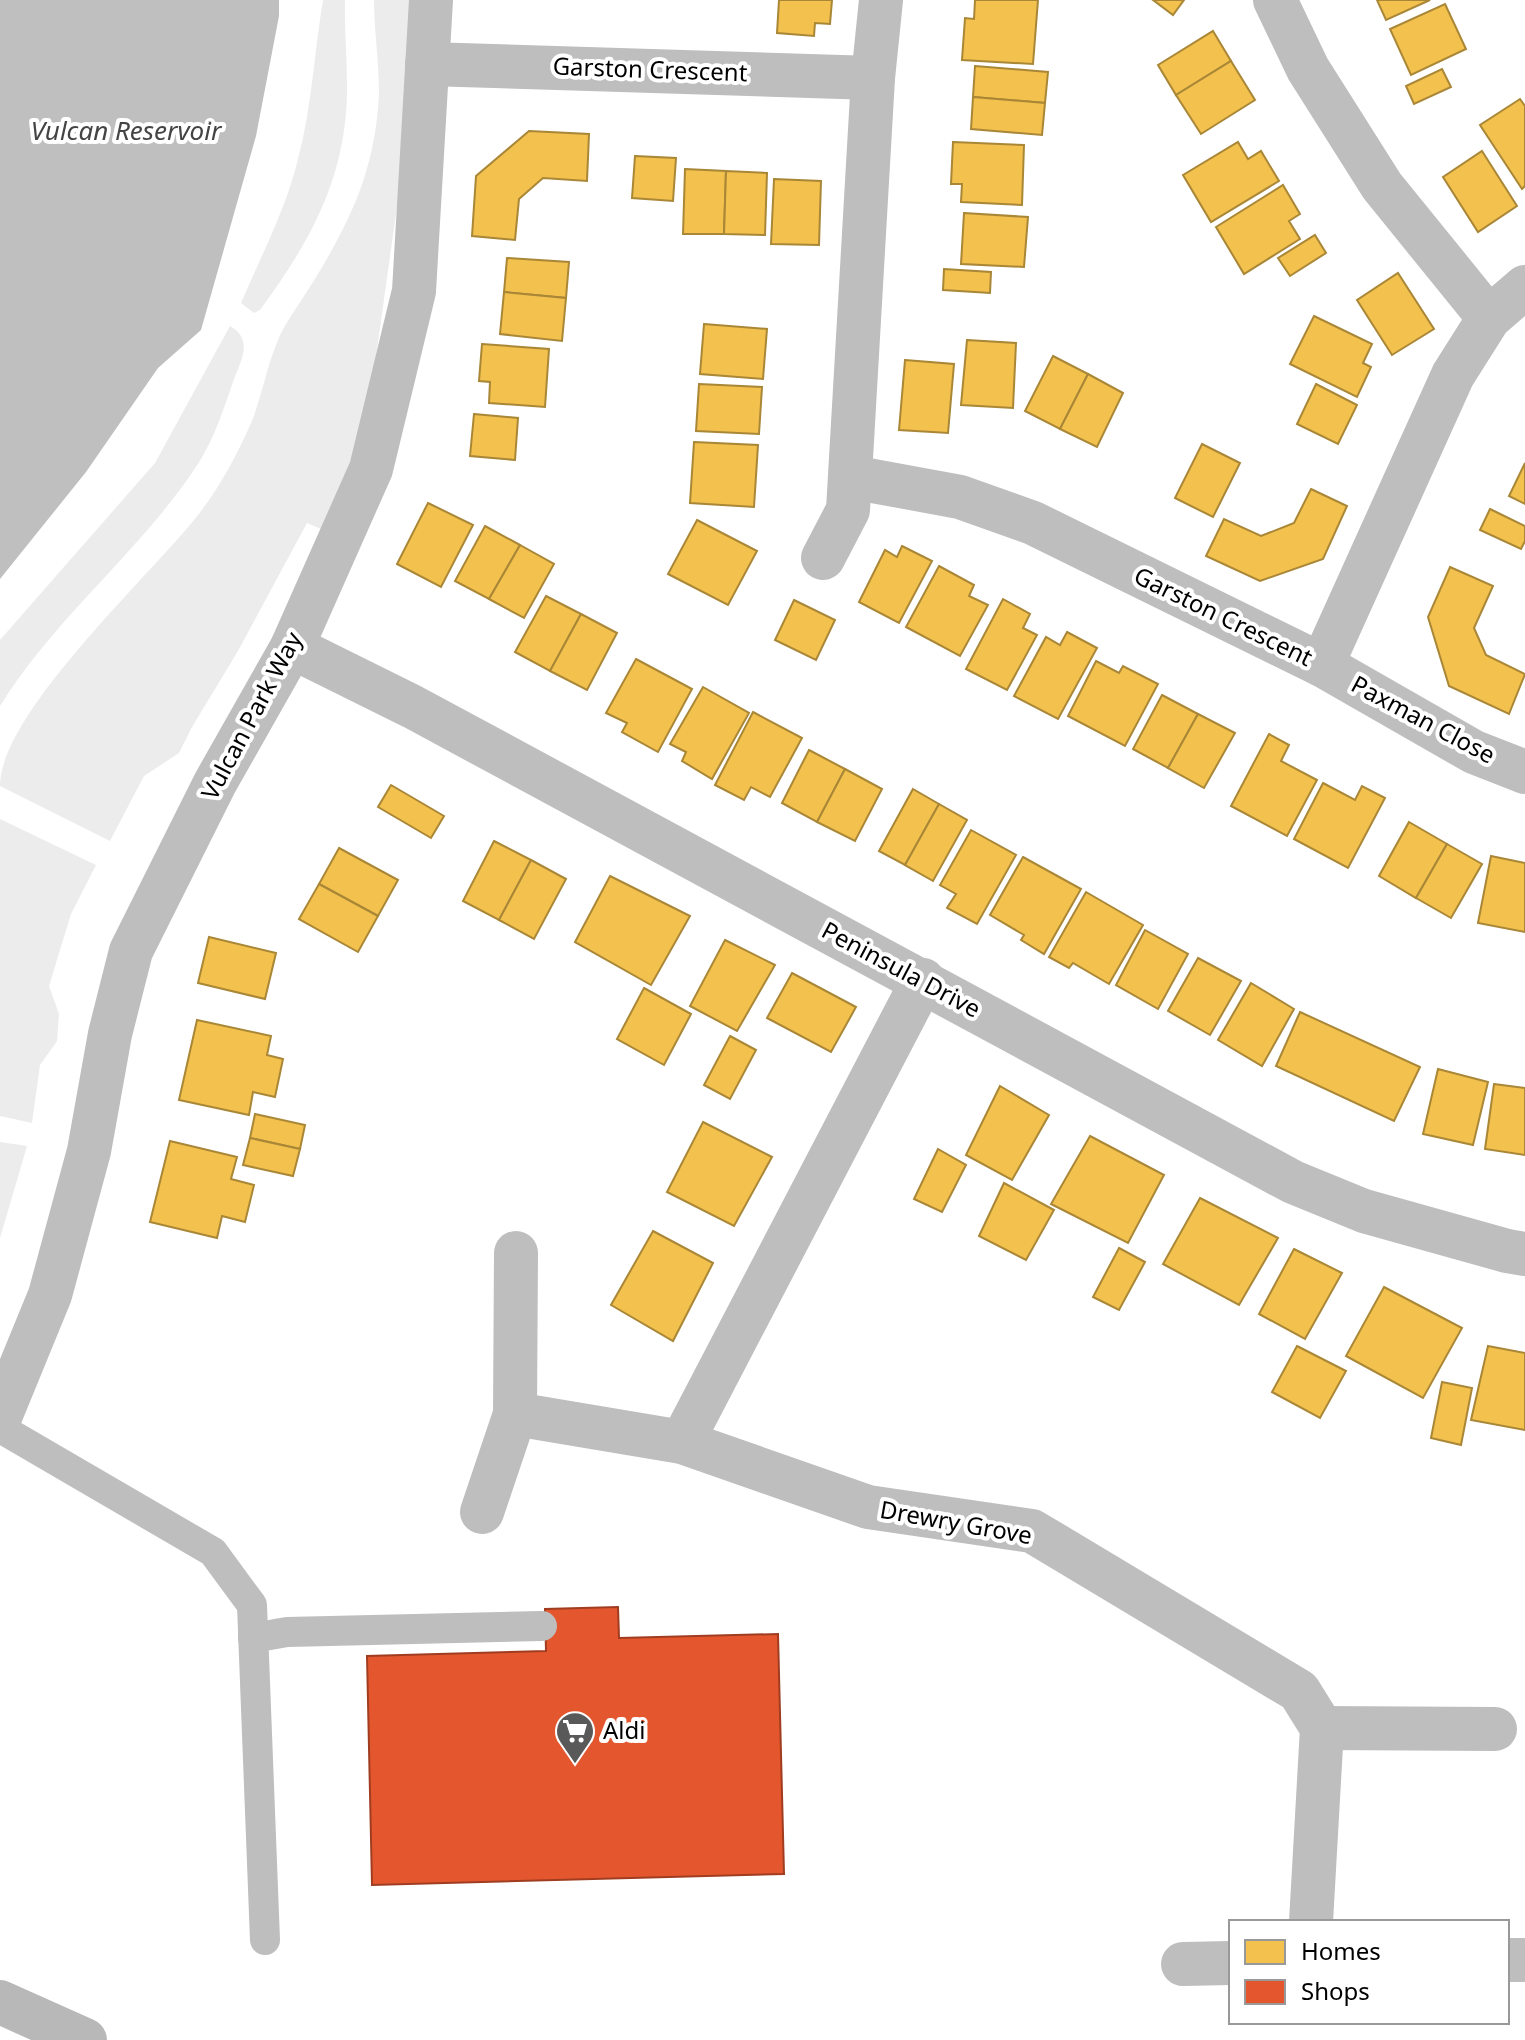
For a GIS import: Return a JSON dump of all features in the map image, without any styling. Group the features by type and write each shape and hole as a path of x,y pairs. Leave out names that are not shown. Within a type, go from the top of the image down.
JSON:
{"street":[{"name":"Vulcan Park Way","path":"0,1417 50,1295 89,1151 110,1034 131,951 215,783 292,647 371,469 414,291 431,0"},
{"path":"823,558 848,510 873,78 881,0"},
{"path":"1275,0 1308,69 1382,186 1489,318"},
{"name":"Garston Crescent","path":"427,64 873,78"},
{"name":"Garston Crescent","path":"851,477 960,497 1033,523 1322,665 1453,375 1489,318 1525,287"},
{"name":"Peninsula Drive","path":"292,647 413,707 1293,1182 1364,1211 1525,1254"},
{"name":"Paxman Close","path":"1322,665 1474,752 1525,772"},
{"path":"682,1442 923,980"},
{"path":"482,1512 515,1414 516,1253"},
{"name":"Drewry Grove","path":"515,1414 682,1442 868,1507 1032,1531 1299,1691 1322,1728"},
{"path":"1311,1920 1322,1728 1495,1729"},
{"path":"1183,1964 1229,1963"},
{"path":"0,2002 85,2040"}],"lane":[{"path":"0,1428 213,1552 252,1605 265,1940"},
{"path":"253,1638 287,1632 542,1626"}],"shaded area":[{"path":"323,0 345,0 347,92 341,150 315,222 276,288 260,310 254,313 241,303 293,178 310,100"},
{"path":"374,0 411,0 402,171 371,392 360,441 321,529 307,523 179,753 144,776 110,841 0,786 7,756 24,721 50,684 198,515 241,445 281,334 340,234 367,169 377,122 379,91"},
{"path":"230,326 241,337 244,350 219,422 198,464 151,526 46,643 0,706 0,640 155,463"},
{"path":"0,819 96,865 71,914 49,986 59,1014 57,1041 40,1065 32,1123 0,1116"},
{"path":"0,1142 27,1146 0,1238"}],"water":[{"name":"Vulcan Reservoir","path":"0,0 279,0 279,16 256,136 201,330 158,368 86,472 0,579"}],"building: Homes":[{"path":"779,0 832,0 830,24 815,23 814,36 777,33"},
{"path":"975,0 1038,0 1033,64 962,60 965,18 974,19"},
{"path":"1153,0 1184,0 1173,15"},
{"path":"1377,0 1430,0 1386,20"},
{"path":"1445,4 1466,49 1411,75 1390,29"},
{"path":"1213,31 1231,61 1176,95 1158,65"},
{"path":"1231,61 1255,100 1201,134 1176,95"},
{"path":"975,66 1048,72 1045,103 973,97"},
{"path":"1442,69 1451,87 1414,104 1406,86"},
{"path":"973,97 1045,103 1042,135 971,129"},
{"path":"1520,99 1525,106 1525,186 1522,189 1480,125"},
{"path":"529,131 589,134 587,181 543,178 519,199 515,240 472,236 476,176"},
{"path":"953,142 1024,145 1022,205 961,202 962,184 951,184"},
{"path":"1238,142 1248,159 1261,151 1279,181 1211,222 1183,175"},
{"path":"1482,151 1517,206 1478,232 1443,177"},
{"path":"635,156 676,158 673,201 632,198"},
{"path":"685,169 726,171 724,234 683,234"},
{"path":"726,171 767,173 765,235 724,234"},
{"path":"774,179 821,181 819,245 771,244"},
{"path":"1283,185 1300,214 1289,221 1300,239 1244,274 1216,227"},
{"path":"964,213 1028,217 1024,267 961,264"},
{"path":"1315,235 1326,253 1290,276 1278,258"},
{"path":"507,258 569,262 566,298 504,292"},
{"path":"944,269 991,272 990,293 943,290"},
{"path":"1398,273 1434,329 1392,355 1357,300"},
{"path":"504,292 566,298 562,341 500,334"},
{"path":"1314,316 1372,344 1363,363 1371,367 1357,397 1290,364"},
{"path":"704,324 767,329 763,379 700,374"},
{"path":"967,340 1016,343 1013,408 961,405"},
{"path":"482,344 549,349 545,407 489,403 490,382 479,381"},
{"path":"1053,356 1088,374 1060,429 1025,411"},
{"path":"905,360 954,364 948,433 899,430"},
{"path":"1088,374 1123,393 1097,447 1060,429"},
{"path":"699,384 762,387 759,434 696,431"},
{"path":"1316,384 1357,405 1338,444 1297,424"},
{"path":"474,414 518,418 515,460 470,456"},
{"path":"694,442 758,445 754,507 690,503"},
{"path":"1202,444 1240,463 1213,517 1175,498"},
{"path":"1525,463 1525,504 1509,496"},
{"path":"1311,489 1347,506 1323,559 1260,581 1206,556 1224,519 1261,536 1294,523"},
{"path":"428,503 473,525 441,587 397,564"},
{"path":"1490,509 1525,526 1525,541 1521,549 1480,530"},
{"path":"697,520 757,551 728,605 668,574"},
{"path":"485,526 520,545 489,599 455,581"},
{"path":"520,545 554,564 524,618 489,599"},
{"path":"902,546 932,561 899,623 859,602 885,550 897,557"},
{"path":"939,566 974,585 969,596 988,605 960,656 906,627"},
{"path":"1450,567 1493,586 1474,628 1486,655 1525,674 1509,714 1449,686 1428,617"},
{"path":"546,596 581,614 550,671 515,652"},
{"path":"1003,599 1030,614 1023,628 1037,635 1007,690 966,669"},
{"path":"794,600 835,620 816,660 775,640"},
{"path":"581,614 617,633 587,690 550,671"},
{"path":"1067,632 1097,648 1058,719 1014,696 1046,637 1060,645"},
{"path":"636,659 692,689 658,752 622,732 627,723 606,713"},
{"path":"1096,661 1119,673 1123,666 1158,684 1125,746 1068,716"},
{"path":"703,687 749,713 712,779 682,761 686,752 670,744"},
{"path":"1162,695 1198,714 1168,768 1133,749"},
{"path":"753,712 802,738 770,797 751,787 744,800 715,785"},
{"path":"1198,714 1235,733 1204,788 1168,768"},
{"path":"1269,734 1289,745 1281,761 1317,780 1287,836 1231,806"},
{"path":"809,750 845,769 817,822 782,803"},
{"path":"845,769 882,789 855,841 817,822"},
{"path":"1323,783 1355,800 1362,786 1385,798 1348,868 1294,839"},
{"path":"391,785 444,816 431,838 378,807"},
{"path":"913,789 939,804 905,865 879,851"},
{"path":"939,804 967,820 933,881 905,865"},
{"path":"1409,822 1447,844 1416,898 1379,876"},
{"path":"971,830 1016,855 977,924 947,908 956,894 940,885"},
{"path":"494,841 531,860 499,920 463,901"},
{"path":"1447,844 1482,864 1451,918 1416,898"},
{"path":"339,848 398,880 378,916 319,884"},
{"path":"1491,856 1525,863 1525,932 1478,923"},
{"path":"1023,857 1081,889 1044,954 1021,940 1024,935 990,915"},
{"path":"531,860 566,879 534,939 499,920"},
{"path":"610,876 690,916 651,985 575,942"},
{"path":"319,884 378,916 358,952 299,919"},
{"path":"1086,892 1143,925 1109,984 1073,963 1069,968 1049,957"},
{"path":"1145,930 1188,954 1158,1009 1116,985"},
{"path":"209,937 276,953 265,999 198,983"},
{"path":"725,940 775,965 737,1031 690,1006"},
{"path":"1198,958 1241,981 1210,1035 1168,1011"},
{"path":"792,973 856,1007 831,1052 767,1018"},
{"path":"1251,983 1294,1009 1262,1066 1218,1040"},
{"path":"644,988 691,1014 664,1065 617,1039"},
{"path":"1300,1012 1420,1067 1394,1121 1276,1066"},
{"path":"197,1020 271,1036 267,1055 283,1059 275,1097 253,1092 249,1115 179,1100"},
{"path":"730,1036 756,1050 730,1099 704,1085"},
{"path":"1438,1069 1488,1082 1473,1145 1423,1134"},
{"path":"1494,1084 1525,1088 1525,1155 1485,1149"},
{"path":"1000,1086 1049,1115 1012,1180 966,1155"},
{"path":"255,1114 305,1125 300,1149 250,1138"},
{"path":"703,1122 772,1157 734,1226 667,1192"},
{"path":"1090,1136 1164,1175 1128,1243 1051,1204"},
{"path":"250,1138 300,1149 293,1176 243,1165"},
{"path":"170,1141 237,1157 231,1179 254,1185 245,1222 222,1216 217,1238 150,1222"},
{"path":"938,1149 966,1165 942,1212 914,1199"},
{"path":"1004,1183 1054,1210 1026,1260 979,1236"},
{"path":"1200,1198 1278,1238 1239,1305 1163,1264"},
{"path":"653,1231 713,1263 673,1341 611,1305"},
{"path":"1119,1248 1145,1262 1119,1310 1093,1297"},
{"path":"1294,1249 1342,1273 1305,1339 1259,1314"},
{"path":"1384,1287 1462,1328 1423,1398 1346,1356"},
{"path":"1297,1346 1346,1371 1320,1418 1272,1392"},
{"path":"1488,1346 1525,1353 1525,1430 1471,1420"},
{"path":"1442,1382 1472,1388 1461,1445 1431,1438"}],"building: Shops":[{"name":"Aldi","path":"618,1607 619,1638 778,1634 784,1874 372,1885 367,1656 546,1651 545,1609"}],"place":[{"name":"Aldi","path":"575,1765"}]}
